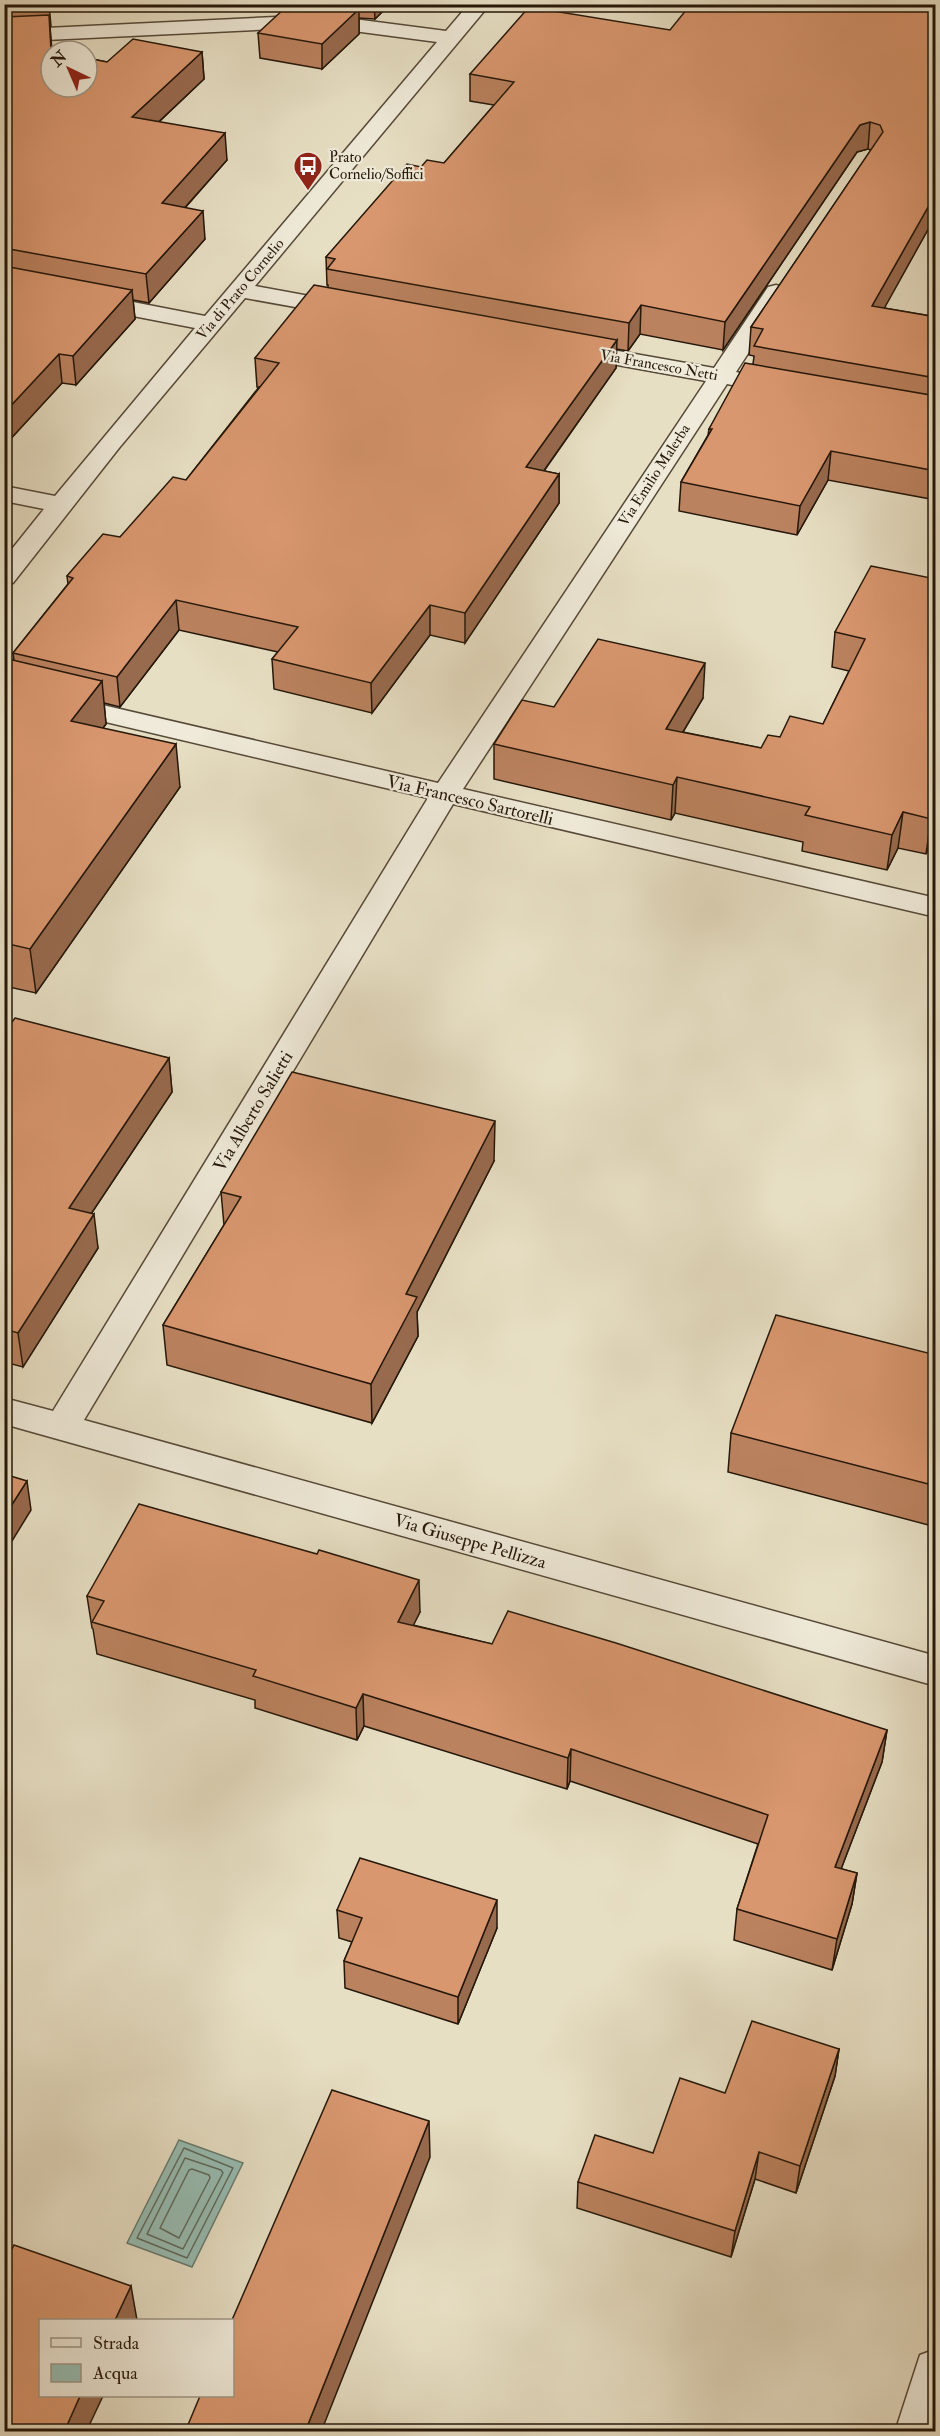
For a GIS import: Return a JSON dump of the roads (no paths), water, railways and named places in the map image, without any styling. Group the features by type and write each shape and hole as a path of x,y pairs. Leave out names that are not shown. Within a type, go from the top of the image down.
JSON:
{"street":[{"name":"Via di Prato Cornelio","path":"4,577 59,505 480,4"},
{"path":"4,36 297,22 358,26 452,38"},
{"name":"Via Emilio Malerba","path":"445,794 786,277"},
{"path":"4,284 211,324"},
{"path":"240,290 369,313"},
{"name":"Via Francesco Netti","path":"556,347 754,382"},
{"path":"4,494 59,505"},
{"name":"Via Francesco Sartorelli","path":"4,690 936,908"},
{"name":"Via Alberto Salietti","path":"61,1428 445,794"},
{"name":"Via Giuseppe Pellizza","path":"4,1411 936,1671"},
{"path":"918,2432 936,2371"}],"water":[{"path":"179,2140 243,2163 192,2267 127,2243"}],"place":[{"name":"Prato Cornelio/Soffici","path":"308,192"}]}
